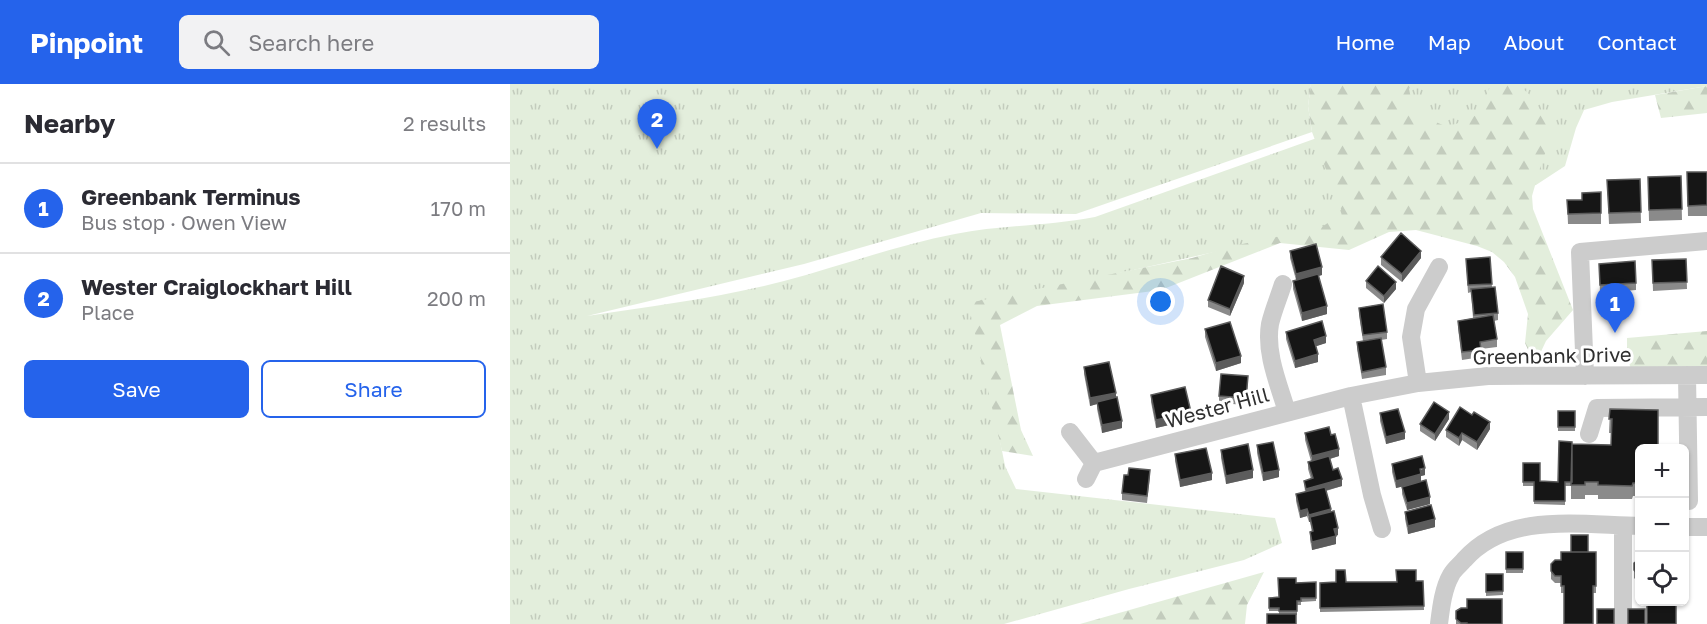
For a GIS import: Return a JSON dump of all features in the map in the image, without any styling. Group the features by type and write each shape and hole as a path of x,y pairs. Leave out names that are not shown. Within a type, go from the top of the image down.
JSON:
{"street":[{"path":"1585,376 1580,252 1707,241"},
{"path":"1418,383 1411,337 1416,309 1438,267"},
{"path":"1283,284 1270,325 1270,340 1272,359 1287,412"},
{"name":"Greenbank Drive","path":"1418,383 1488,375 1707,375"},
{"path":"1687,375 1689,498"},
{"name":"Wester Hill","path":"1070,432 1090,471 1287,412 1418,383"},
{"path":"1351,396 1372,495 1382,529"},
{"path":"1589,434 1597,408 1707,407"},
{"path":"1439,624 1442,603 1452,574 1470,554 1486,540 1509,531 1540,524 1631,526 1623,624"},
{"path":"1689,527 1707,527"}],"green space":[{"path":"510,84 1311,84 1308,106 1312,132 1076,214 981,213 804,264 587,316 760,287 955,234 1095,217 1314,139 1363,128 1410,84 1707,84 1707,86 1612,102 1584,110 1565,166 1536,185 1369,225 1219,251 989,302 974,309 1005,466 1016,489 1275,518 1282,543 1244,560 1004,624 510,624"},
{"path":"1311,84 1412,84 1409,89 1414,112 1447,127 1478,114 1490,87 1494,84 1517,84 1529,94 1550,124 1552,137 1532,196 1533,209 1573,310 1546,341 1538,358 1530,354 1525,343 1528,314 1515,277 1504,262 1492,252 1416,230 1389,232 1349,250 1280,243 1161,290 1037,306 1000,325 1021,430 1033,456 1002,451 968,303 1192,258 1233,246 1319,228 1343,215 1312,132 1308,106"},
{"path":"1707,86 1707,113 1661,118 1655,95"},
{"path":"1707,331 1707,367 1631,371 1627,338"},
{"path":"1264,572 1247,605 1245,624 1080,624"}],"building":[{"path":"1687,172 1707,172 1707,205 1688,206"},
{"path":"1681,176 1682,209 1649,210 1648,177"},
{"path":"1640,179 1641,212 1609,213 1607,180"},
{"path":"1601,192 1601,213 1568,214 1567,200 1582,200 1582,193"},
{"path":"1401,233 1421,251 1402,274 1381,257"},
{"path":"1316,244 1322,267 1296,274 1290,251"},
{"path":"1490,257 1492,284 1468,285 1466,259"},
{"path":"1686,259 1687,282 1653,283 1652,260"},
{"path":"1635,261 1636,283 1600,285 1599,264"},
{"path":"1221,266 1244,276 1230,309 1208,300"},
{"path":"1378,266 1396,282 1384,296 1366,281"},
{"path":"1318,274 1327,306 1302,313 1293,281"},
{"path":"1495,287 1498,313 1474,315 1471,289"},
{"path":"1383,304 1387,332 1363,335 1359,308"},
{"path":"1493,315 1497,339 1480,342 1481,350 1462,352 1458,321"},
{"path":"1322,321 1326,336 1314,340 1318,354 1295,361 1286,332"},
{"path":"1230,322 1241,356 1216,363 1205,329"},
{"path":"1381,338 1386,367 1362,372 1357,342"},
{"path":"1109,362 1116,393 1090,398 1084,367"},
{"path":"1221,374 1248,376 1246,398 1219,396"},
{"path":"1185,387 1191,412 1156,420 1151,395"},
{"path":"1117,397 1122,421 1102,425 1097,402"},
{"path":"1434,402 1449,412 1435,434 1420,424"},
{"path":"1460,407 1490,422 1477,442 1462,433 1459,438 1446,430"},
{"path":"1398,409 1405,432 1386,437 1380,413"},
{"path":"1610,409 1658,410 1658,444 1635,444 1635,483 1632,486 1598,485 1598,482 1571,485 1572,444 1611,445 1612,419 1609,419"},
{"path":"1558,411 1575,411 1575,427 1558,427"},
{"path":"1329,427 1331,435 1335,434 1339,449 1312,456 1305,433"},
{"path":"1559,441 1572,442 1572,482 1565,482 1565,501 1534,501 1534,482 1523,482 1523,463 1540,463 1540,481 1558,482"},
{"path":"1273,442 1279,470 1263,473 1257,445"},
{"path":"1248,444 1253,470 1226,476 1221,450"},
{"path":"1206,448 1212,473 1180,480 1175,454"},
{"path":"1329,456 1333,470 1338,468 1342,479 1306,489 1304,481 1313,478 1308,462"},
{"path":"1422,456 1425,468 1420,469 1421,474 1396,481 1392,464"},
{"path":"1129,468 1150,470 1147,496 1122,493 1124,475 1128,475"},
{"path":"1426,480 1430,497 1407,503 1402,487"},
{"path":"1325,487 1331,509 1309,515 1307,509 1300,511 1296,494"},
{"path":"1431,505 1435,519 1408,526 1405,512"},
{"path":"1334,511 1338,528 1334,529 1336,536 1312,542 1310,532 1313,531 1310,517"},
{"path":"1571,535 1588,535 1588,552 1571,552"},
{"path":"1506,552 1523,552 1523,569 1506,569"},
{"path":"1561,552 1596,552 1593,624 1564,624 1564,586 1561,586 1561,576 1555,576 1551,571 1551,564 1555,560 1561,560"},
{"path":"1336,570 1345,570 1346,582 1397,582 1396,570 1416,570 1416,581 1423,581 1424,606 1320,608 1320,583 1336,582"},
{"path":"1486,574 1503,574 1503,591 1486,592"},
{"path":"1278,578 1296,578 1296,583 1316,582 1316,598 1301,598 1301,601 1297,601 1297,611 1279,611 1279,608 1269,608 1269,598 1279,597"},
{"path":"1467,599 1502,599 1502,624 1461,623 1456,619 1456,611 1467,608"},
{"path":"1647,606 1676,606 1676,624 1647,624"},
{"path":"1597,609 1614,609 1614,624 1597,624"},
{"path":"1628,609 1645,609 1645,624 1628,624"},
{"path":"1267,614 1296,614 1296,624 1267,624"}],"place":[{"name":"Wester Craiglockhart Hill","path":"657,149"},
{"name":"Greenbank Terminus","path":"1615,333"}]}
